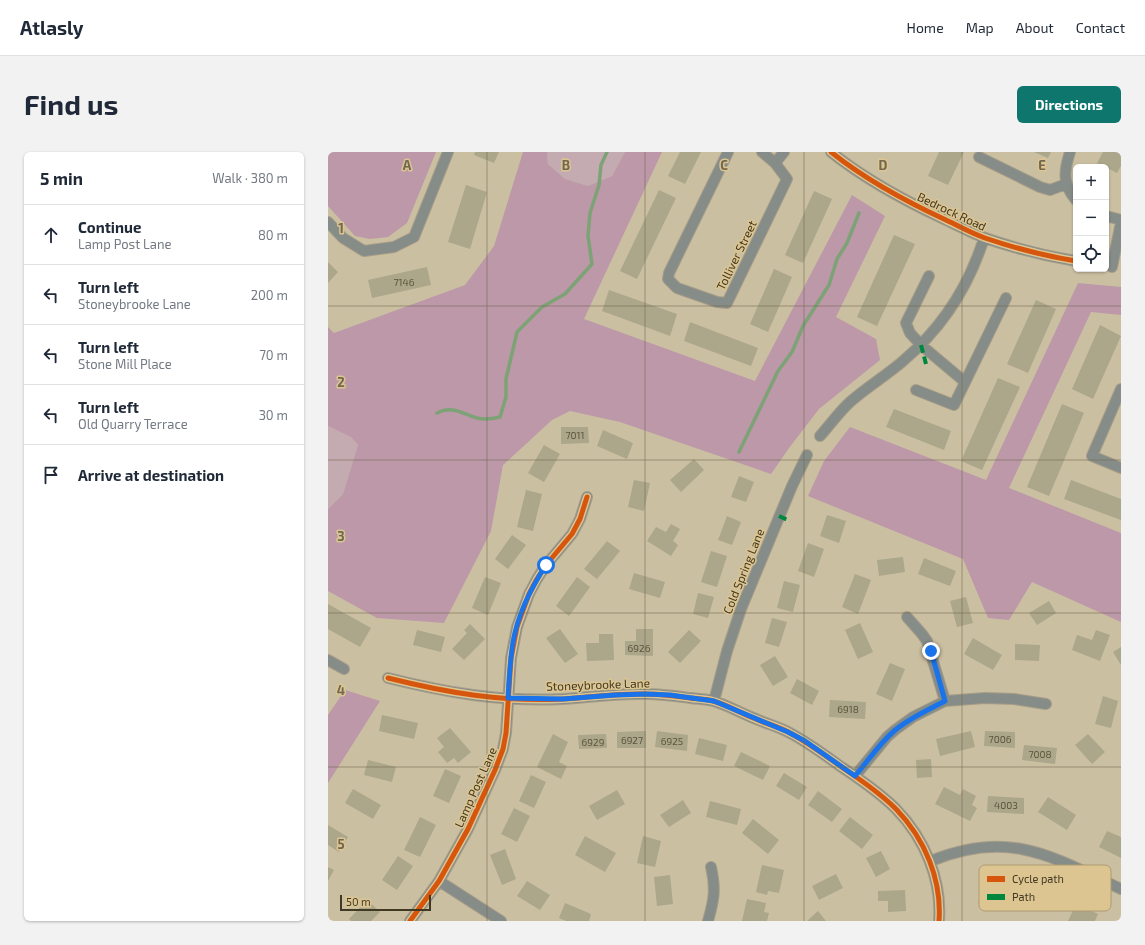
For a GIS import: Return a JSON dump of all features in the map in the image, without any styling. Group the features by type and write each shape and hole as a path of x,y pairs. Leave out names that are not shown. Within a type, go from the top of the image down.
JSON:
{"street":[{"path":"328,222 343,238 364,251 394,247 414,237 448,152"},
{"name":"Tolliver Street","path":"728,152 669,273 668,280 677,288 716,302 727,303 787,179 775,163 762,152"},
{"path":"775,163 784,152"},
{"name":"Bedrock Road","path":"831,152 892,193 984,238 1044,256 1073,261"},
{"path":"1070,152 1065,167 1066,184 1073,196"},
{"path":"979,157 1040,187 1050,190 1066,184"},
{"path":"1109,217 1121,221 1113,267"},
{"path":"820,436 850,402 903,361 942,322 961,292 980,251 984,238"},
{"path":"929,276 906,323 910,333 920,345 965,382"},
{"path":"916,390 954,405 1006,298"},
{"path":"1121,389 1092,456 1121,468"},
{"name":"Cold Spring Lane","path":"714,701 725,657 740,609 792,486 807,455"},
{"name":"Lamp Post Lane","path":"410,921 439,881 468,829 495,770 503,749 506,733 511,658 513,641 517,627 529,594 546,565 572,534 580,518 587,497"},
{"path":"907,617 927,641 945,701"},
{"path":"328,660 344,669"},
{"name":"Stoneybrooke Lane","path":"388,678 480,697 563,699 615,695 670,695 714,701 788,732 805,741 855,776 901,814 913,830 931,861 938,888 940,908 939,921"},
{"path":"855,776 887,737 895,730 913,717 945,701 985,698 1014,699 1046,704"},
{"path":"931,861 951,853 978,847 992,846 1020,848 1045,855 1067,865"},
{"path":"708,921 715,882 711,867"},
{"path":"439,881 501,921"},
{"path":"1111,885 1121,889"}],"shaded area":[{"path":"328,152 436,152 407,223 388,237 370,239 355,236 328,206"},
{"path":"523,152 547,152 548,164 565,179 588,186 612,176 625,152 662,152 584,319 755,381 852,195 885,216 836,317 876,339 880,360 819,409 771,474 620,422 570,411 552,420 503,465 491,531 444,623 377,618 328,591 328,509 343,494 358,445 351,437 328,426 328,327 334,333 465,285 494,246"},
{"path":"547,152 625,152 612,176 588,186 565,179 548,164"},
{"path":"1078,283 1121,287 1121,315 1091,312 1009,488 1121,533 1121,622 1032,582 1009,620 988,618 963,559 808,496 824,461 850,427 986,480"},
{"path":"328,426 351,437 358,445 343,494 328,509"},
{"path":"345,690 380,701 328,783 328,715"}],"building":[{"path":"475,152 499,152 494,163 474,155"},
{"path":"680,152 701,152 685,184 668,176"},
{"path":"939,152 964,152 948,185 928,176"},
{"path":"1034,152 1051,152 1048,158"},
{"path":"1103,152 1121,152 1121,166 1117,173 1109,169 1109,164 1097,163"},
{"path":"466,185 487,192 470,249 448,242"},
{"path":"659,190 676,198 637,279 620,271"},
{"path":"814,191 832,199 803,263 785,255"},
{"path":"894,235 915,244 877,326 857,317"},
{"path":"328,262 338,272 328,283"},
{"path":"427,267 431,285 372,298 368,280"},
{"path":"774,269 792,277 768,332 750,324"},
{"path":"609,290 677,314 670,336 602,311"},
{"path":"1036,300 1056,309 1028,373 1007,364"},
{"path":"690,322 758,348 751,366 684,341"},
{"path":"1100,325 1121,336 1093,399 1072,389"},
{"path":"998,378 1020,387 982,470 961,461"},
{"path":"1062,404 1084,413 1049,496 1027,487"},
{"path":"894,409 951,431 944,450 886,427"},
{"path":"561,427 588,427 589,443 561,444"},
{"path":"603,430 633,443 627,459 597,446"},
{"path":"544,445 560,454 544,482 528,473"},
{"path":"694,459 704,470 681,492 670,480"},
{"path":"739,476 754,482 746,502 731,497"},
{"path":"634,480 650,483 644,511 628,507"},
{"path":"1071,480 1121,499 1121,520 1064,499"},
{"path":"526,490 542,494 533,531 517,527"},
{"path":"827,515 846,521 839,543 820,536"},
{"path":"727,516 741,522 732,545 718,540"},
{"path":"671,524 680,529 673,541 678,545 671,556 647,541 656,527 666,532"},
{"path":"512,535 526,545 508,569 495,559"},
{"path":"607,541 620,551 597,579 584,569"},
{"path":"808,543 824,549 814,577 798,571"},
{"path":"711,551 727,556 717,587 701,582"},
{"path":"903,557 905,572 879,576 877,560"},
{"path":"924,558 956,571 950,586 918,574"},
{"path":"634,573 665,582 660,598 629,589"},
{"path":"855,574 871,580 858,614 842,607"},
{"path":"485,577 501,583 488,615 472,608"},
{"path":"577,577 590,587 569,616 556,606"},
{"path":"784,581 800,585 793,612 777,608"},
{"path":"698,593 714,597 708,618 693,614"},
{"path":"966,597 973,623 957,627 950,601"},
{"path":"1049,601 1056,613 1037,625 1029,613"},
{"path":"328,604 371,628 360,647 328,629"},
{"path":"772,618 787,622 779,647 765,643"},
{"path":"860,623 873,652 858,659 845,630"},
{"path":"470,624 485,639 464,660 452,649 467,633 464,630"},
{"path":"560,629 578,654 565,663 546,638"},
{"path":"636,629 653,629 653,656 625,655 625,641 636,641"},
{"path":"417,630 445,637 441,652 413,645"},
{"path":"689,630 701,641 680,663 668,652"},
{"path":"1096,630 1110,635 1100,661 1072,650 1077,635 1092,640"},
{"path":"599,634 613,634 614,660 587,661 586,643 599,643"},
{"path":"973,638 1002,655 993,670 964,654"},
{"path":"1015,644 1040,645 1039,661 1015,660"},
{"path":"1121,647 1121,665 1113,652"},
{"path":"775,656 788,677 773,686 760,665"},
{"path":"890,663 905,669 892,701 876,694"},
{"path":"797,679 819,691 812,705 790,693"},
{"path":"1103,696 1118,701 1111,728 1095,724"},
{"path":"830,700 866,702 865,719 829,717"},
{"path":"382,715 418,723 414,739 379,731"},
{"path":"450,728 471,752 458,763 454,758 447,763 438,752 444,747 437,738"},
{"path":"646,731 646,748 617,748 617,732"},
{"path":"657,731 688,735 687,751 655,747"},
{"path":"971,731 975,747 940,756 936,739"},
{"path":"985,731 1015,732 1015,748 984,746"},
{"path":"553,734 568,742 559,762 567,766 561,779 537,767"},
{"path":"606,734 607,748 579,749 578,735"},
{"path":"1088,734 1105,752 1092,764 1075,745"},
{"path":"699,738 727,745 723,761 695,754"},
{"path":"1024,745 1057,748 1055,764 1022,760"},
{"path":"741,752 770,766 763,780 734,766"},
{"path":"931,759 932,777 917,778 916,760"},
{"path":"368,760 396,767 392,782 364,775"},
{"path":"445,769 461,776 449,803 433,796"},
{"path":"784,773 807,787 799,800 776,786"},
{"path":"531,775 546,782 534,808 519,801"},
{"path":"944,787 960,795 963,789 976,796 972,805 977,808 970,821 935,804"},
{"path":"353,789 381,805 373,819 345,803"},
{"path":"617,790 625,804 597,820 589,806"},
{"path":"818,791 842,809 832,822 808,805"},
{"path":"988,796 1024,798 1024,814 987,812"},
{"path":"1048,797 1076,815 1067,830 1038,812"},
{"path":"683,800 691,813 669,827 660,815"},
{"path":"710,801 741,809 737,825 706,817"},
{"path":"514,808 530,816 517,842 501,834"},
{"path":"420,817 436,825 420,857 404,850"},
{"path":"850,817 873,835 862,849 839,831"},
{"path":"753,819 779,840 768,854 742,833"},
{"path":"328,825 348,837 339,852 328,845"},
{"path":"1107,831 1121,837 1121,858 1099,847"},
{"path":"585,836 616,853 605,872 575,855"},
{"path":"643,836 661,841 655,867 637,863"},
{"path":"505,849 516,879 502,885 490,855"},
{"path":"881,851 890,869 876,877 866,858"},
{"path":"398,856 413,866 397,890 382,880"},
{"path":"762,865 784,870 779,893 768,891 767,895 756,892"},
{"path":"328,867 334,870 328,881"},
{"path":"836,874 843,888 819,900 812,886"},
{"path":"670,875 673,904 657,906 654,877"},
{"path":"527,881 550,895 540,910 517,896"},
{"path":"905,890 906,911 888,912 888,901 878,901 878,891"},
{"path":"747,899 766,903 764,912 769,913 767,921 742,921"},
{"path":"367,900 380,912 371,921 351,921 349,919"},
{"path":"565,903 591,914 589,921 566,921 559,918"},
{"path":"818,911 826,921 807,921"},
{"path":"1073,911 1091,911 1098,914 1095,921 1068,921"}],"waterway":[{"path":"437,413 453,410 480,419 500,417 506,397 506,379 517,332 542,307 565,294 592,264 588,236 590,213 599,185 601,165 607,152"},
{"path":"739,452 778,371 792,352 803,326 829,285 837,259 847,243 859,213"}],"marked path":[{"path":"921,345 926,364"},
{"path":"779,516 790,521"}],"cycle path":[{"path":"831,152 858,172 886,189 975,234 1018,248 1073,260"},
{"path":"410,921 439,881 468,829 495,770 503,749 506,733 511,658 517,627 529,594 537,579 546,565 572,534 580,519 587,497"},
{"path":"388,678 453,692 496,698 540,700 636,694 704,699 724,705 782,729 811,745 871,787 890,803 906,821 915,833 930,861 938,890 939,921"}],"route":[{"path":"546,565 529,594 517,627 513,641 508,698 563,699 646,694 670,695 714,701 788,732 805,741 855,776 887,737 895,730 913,717 945,701 931,651"}]}
